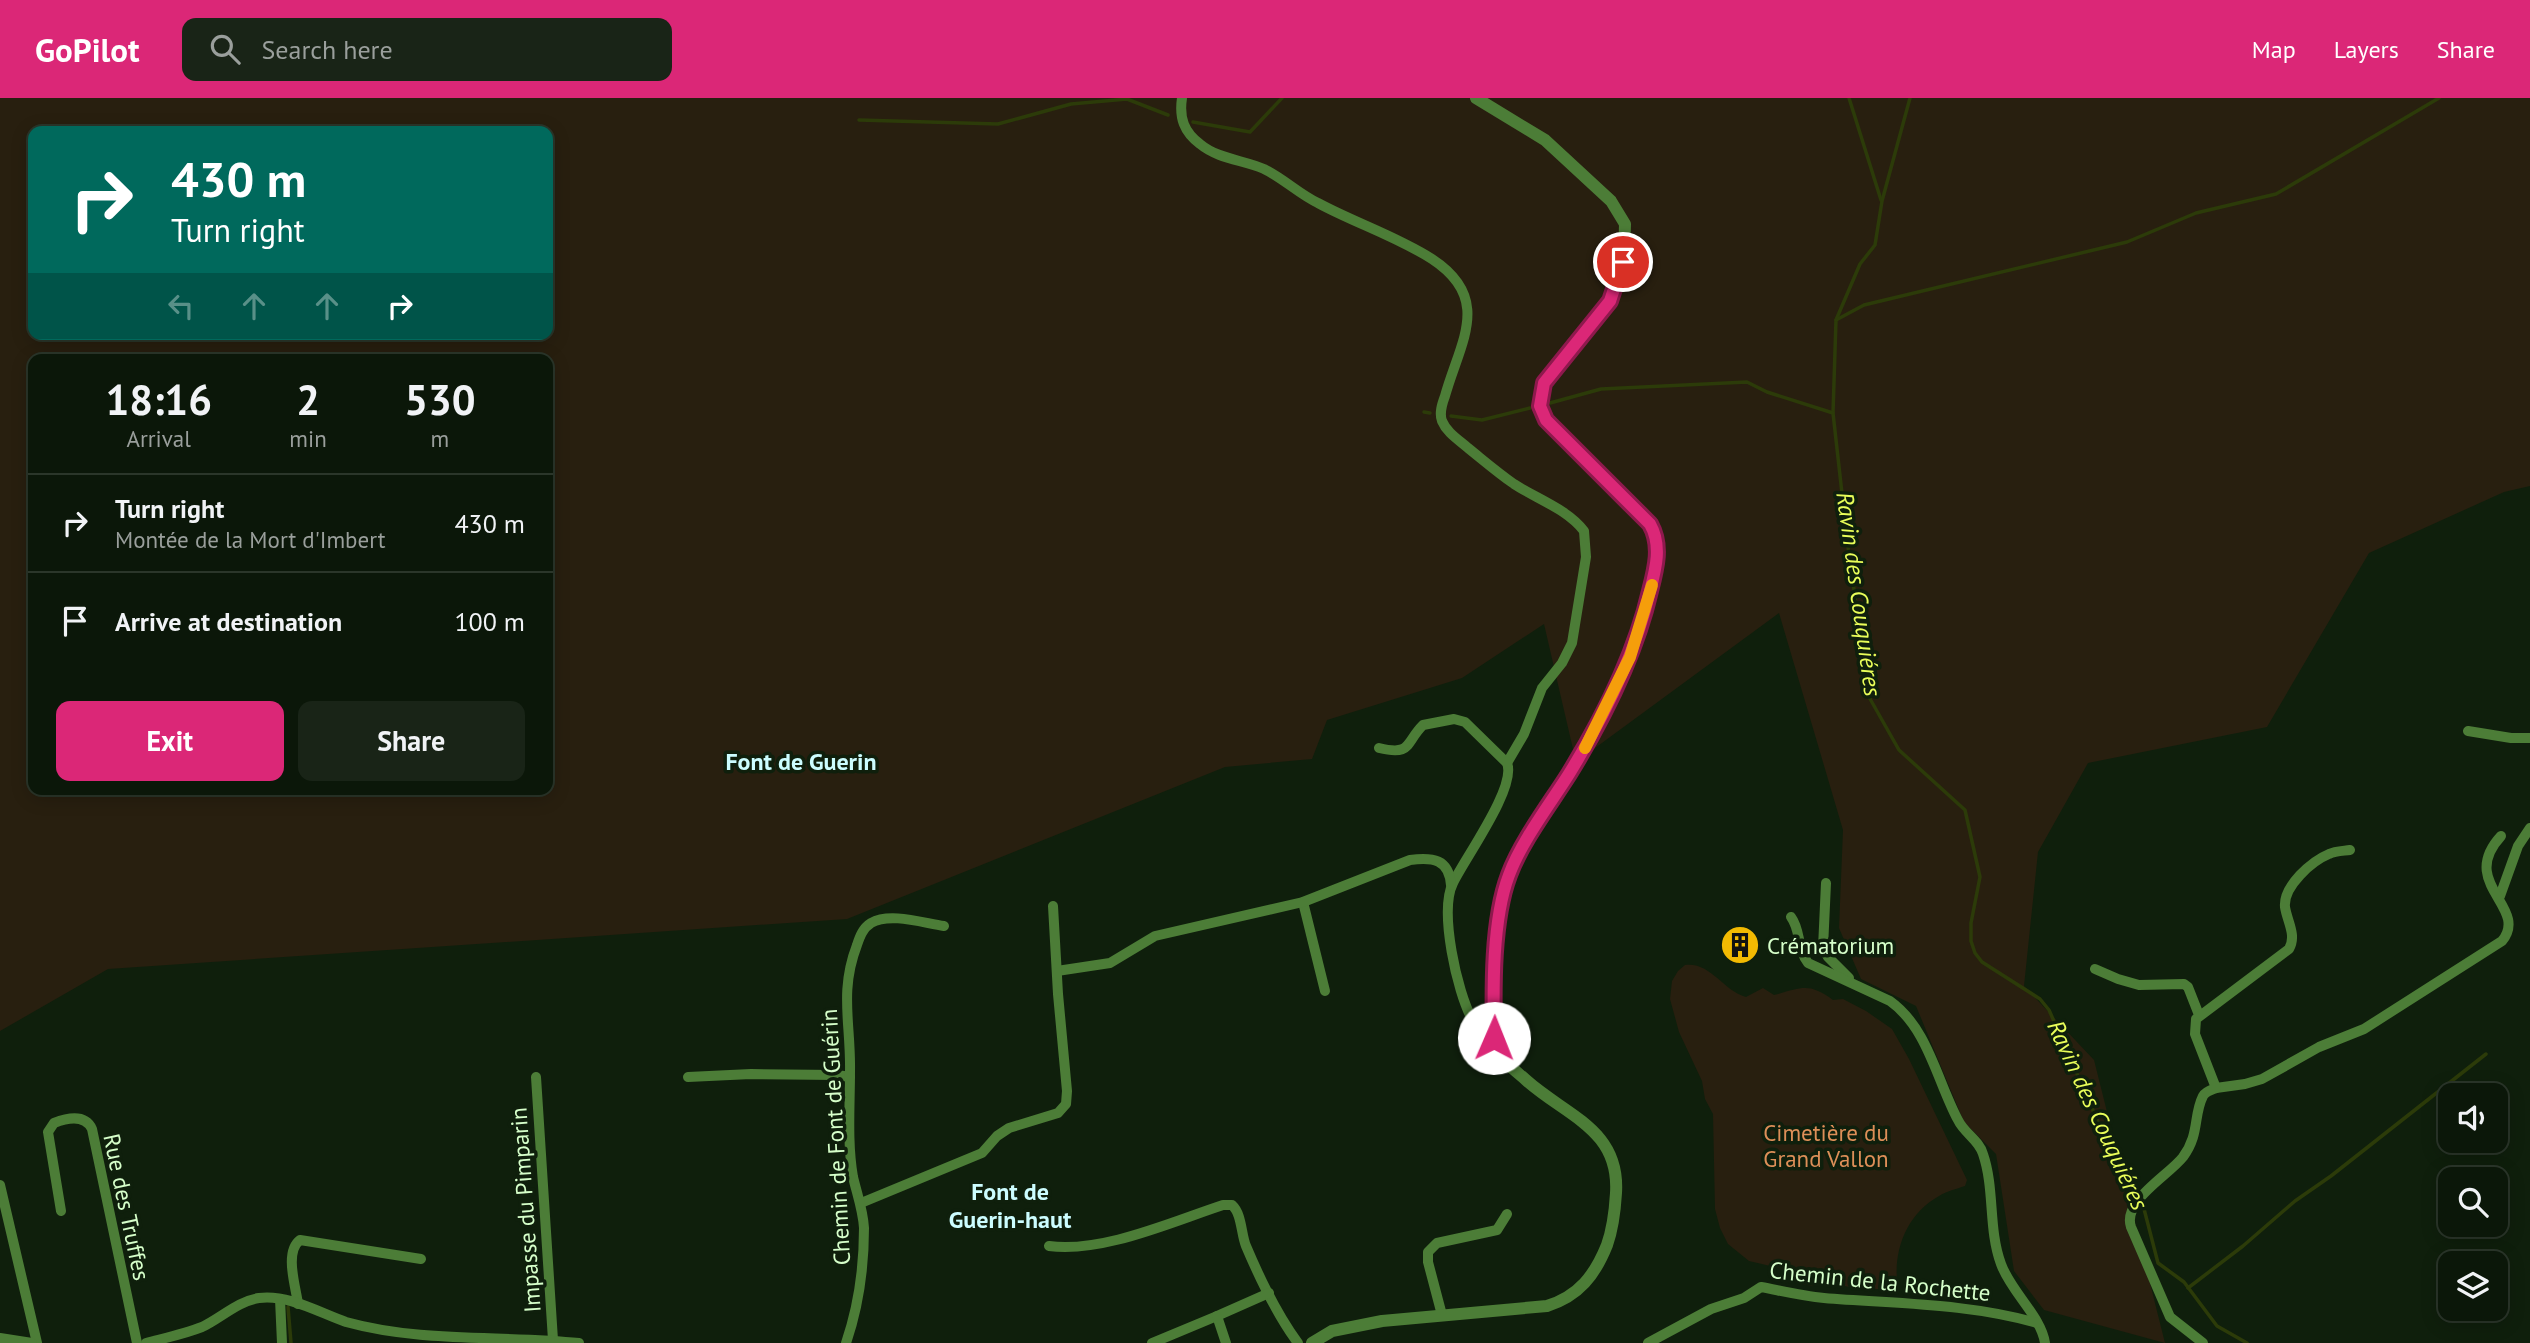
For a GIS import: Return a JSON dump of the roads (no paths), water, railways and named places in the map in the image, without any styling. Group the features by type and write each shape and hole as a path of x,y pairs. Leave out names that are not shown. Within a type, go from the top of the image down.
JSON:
{"street":[{"path":"1182,98 1181,119 1186,131 1201,145 1221,156 1266,170 1316,203 1415,249 1454,277 1464,292 1469,317 1441,411 1445,427 1511,482 1567,515 1584,531 1586,557 1572,643 1562,663 1542,688 1524,734 1507,763"},
{"path":"1475,98 1545,140 1611,201 1623,217 1626,244 1619,280 1610,301 1544,383 1540,406 1546,420 1650,524 1656,536 1657,551 1648,598 1630,657 1584,749 1519,854 1506,882 1497,938 1494,1026 1497,1048"},
{"path":"1378,748 1399,750 1409,746 1423,724 1460,720 1507,763 1510,769 1508,780 1477,843 1451,885"},
{"path":"2468,731 2511,738 2530,738"},
{"path":"2501,896 2518,846 2530,828"},
{"path":"2203,1343 2170,1317 2131,1227 2129,1219 2132,1208 2186,1153 2194,1136 2202,1098 2206,1092 2262,1079 2319,1047 2364,1029 2502,941 2511,928 2511,918 2490,880 2486,863 2492,846 2501,836"},
{"path":"2216,1088 2195,1034 2194,1022 2199,1015 2288,950 2293,939 2285,902 2292,887 2302,874 2325,856 2350,850"},
{"path":"1057,971 1110,963 1155,936 1303,902 1357,883 1399,864 1424,858 1447,867 1451,885 1448,915 1453,957 1471,1017 1512,1068 1597,1133 1609,1149 1615,1167 1616,1185 1611,1232 1593,1273 1580,1290 1567,1299 1548,1306 1382,1321 1340,1329 1312,1343"},
{"path":"1826,883 1823,948 1828,957 1852,981"},
{"path":"1303,902 1325,991"},
{"path":"861,1203 982,1153 997,1136 1009,1128 1062,1111 1067,1091 1053,906"},
{"path":"1791,917 1795,922 1806,960 1890,1001 1908,1018 1924,1044 1959,1123 1982,1150 1998,1255 2013,1289 2037,1323 2045,1343"},
{"name":"Chemin de Font de Guérin","path":"846,1343 860,1291 864,1225 853,1177 850,1138 847,981 852,959 864,928 872,922 886,919 944,926"},
{"path":"2095,968 2139,985 2184,984 2188,987 2199,1015"},
{"path":"688,1077 751,1074 850,1077"},
{"name":"Impasse du Pimparin","path":"536,1077 552,1340"},
{"name":"Rue des Truffes","path":"61,1211 48,1132 54,1123 83,1119 92,1129 136,1343"},
{"path":"0,1185 34,1343 0,1338"},
{"path":"1049,1246 1084,1247 1150,1230 1223,1205 1232,1205 1237,1212 1245,1243 1269,1293 1298,1343"},
{"path":"1442,1315 1428,1262 1429,1252 1437,1243 1497,1230 1507,1214"},
{"path":"298,1304 292,1257 293,1246 300,1240 421,1259"},
{"name":"Chemin de la Rochette","path":"1648,1343 1711,1309 1744,1298 1761,1287 1787,1294 1825,1298 1921,1303 1992,1311 2037,1323"},
{"path":"1152,1343 1269,1293"},
{"path":"146,1343 204,1326 252,1300 266,1298 280,1299 351,1323 399,1334 435,1338 579,1343"},
{"path":"280,1299 282,1343"},
{"path":"1217,1316 1226,1343"}],"waterway":[{"path":"1193,122 1250,132 1282,98"},
{"path":"1849,98 1881,200"},
{"name":"Ravin des Couquiéres","path":"1910,98 1882,201 1875,245 1860,264 1836,320 1833,413 1869,697 1899,750 1965,810 1980,877 1971,923 1971,941 1975,953 1982,962 2040,999 2049,1010 2110,1149 2126,1166 2143,1205 2158,1263 2184,1282 2217,1326 2247,1343"},
{"path":"1836,320 1864,305 2127,242 2196,213 2276,194 2439,98"},
{"path":"859,120 998,124 1071,104 1127,99 1168,115"},
{"path":"1550,403 1601,389 1747,382 1767,392 1833,413"},
{"path":"1451,416 1482,420 1530,408"},
{"path":"1424,412 1430,413"},
{"path":"2188,1288 2243,1246 2295,1201 2331,1176 2486,1054"},
{"path":"288,1307 291,1343"}],"place":[{"name":"Crématorium","path":"1740,945"}],"district":[{"name":"Font de Guerin","path":"801,761"},
{"name":"Font de Guerin-haut","path":"1010,1205"}],"park label":[{"name":"Cimetière du Grand Vallon","path":"1826,1145"}]}
